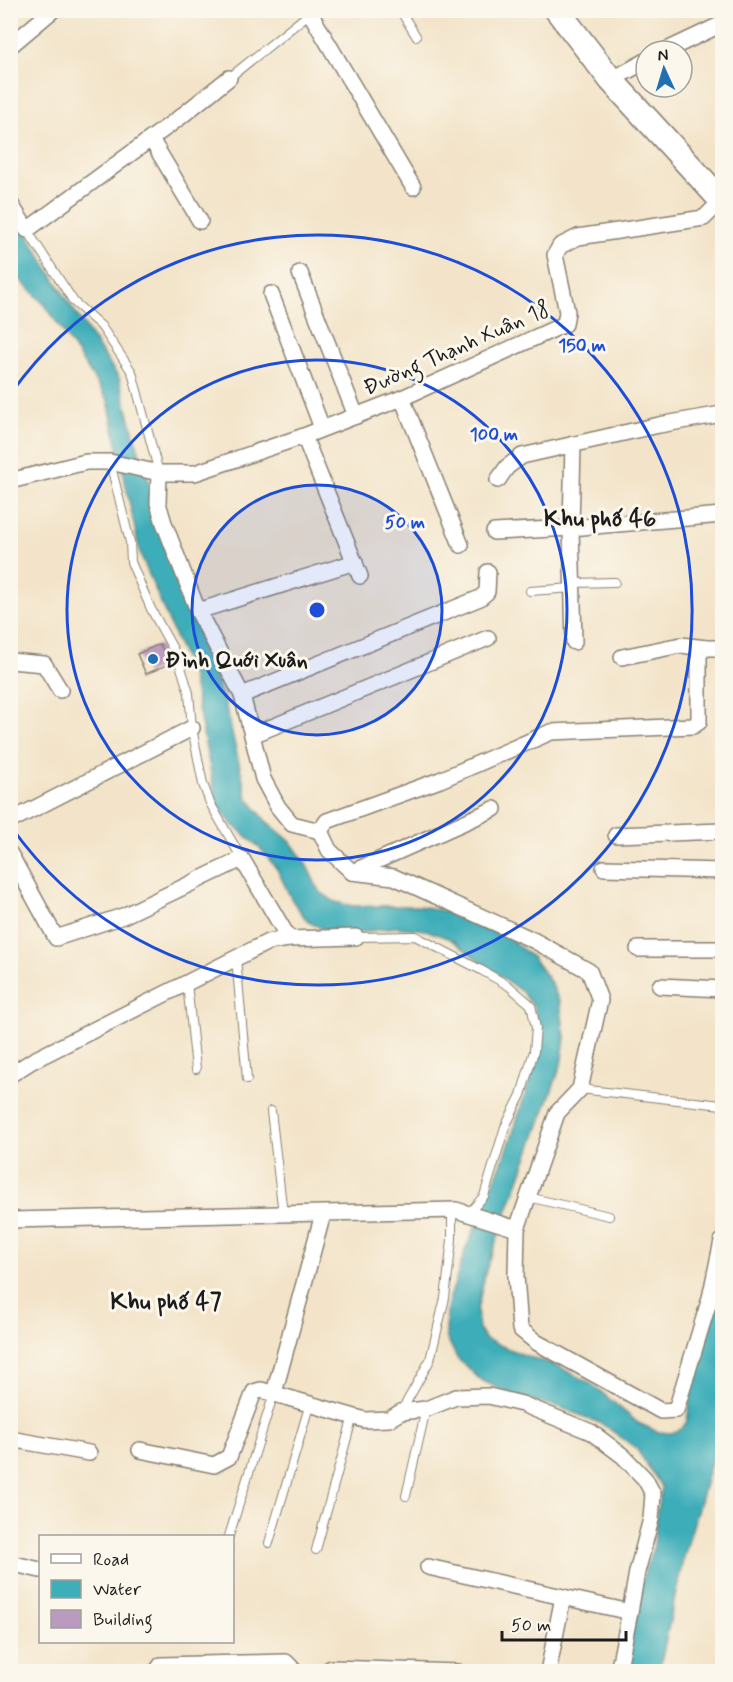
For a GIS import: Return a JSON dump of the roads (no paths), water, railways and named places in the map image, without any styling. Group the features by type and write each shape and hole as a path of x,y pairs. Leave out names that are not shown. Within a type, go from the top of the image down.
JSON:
{"main road":[{"path":"564,13 611,80 722,200"}],"street":[{"path":"10,46 52,10"},
{"path":"312,12 413,187"},
{"path":"691,39 723,24"},
{"path":"611,80 634,68"},
{"path":"10,203 27,230 151,139 229,78"},
{"path":"151,139 200,221"},
{"name":"Đường Thạnh Xuân 18","path":"10,481 86,462 110,462 154,472 195,473 304,436 402,398 566,324 567,312 555,255 560,246 578,237 704,218 722,200"},
{"path":"300,273 356,416"},
{"path":"271,294 322,428"},
{"path":"402,398 461,545"},
{"path":"498,480 507,467 522,456 659,425 723,414"},
{"path":"198,610 358,569 304,436"},
{"path":"573,444 571,528 574,642"},
{"path":"154,472 161,513 198,610 242,695 263,779 278,807 292,824 320,831"},
{"path":"494,532 723,515"},
{"path":"242,695 480,598 487,592 488,572"},
{"path":"250,727 260,732 488,638"},
{"path":"622,657 681,645 723,648"},
{"path":"320,831 327,821 440,780 551,732 693,726 699,722 699,652 706,648"},
{"path":"10,661 44,664 60,690"},
{"path":"10,821 192,728"},
{"path":"352,872 494,809"},
{"path":"320,831 329,850 352,872 394,877 535,941 588,971 600,1000 580,1089 557,1113 515,1228 520,1329 536,1342 661,1411 676,1410 710,1298 723,1241"},
{"path":"616,835 723,831"},
{"path":"10,854 56,938 123,916 242,859 288,939"},
{"path":"603,868 723,871"},
{"path":"10,1075 32,1061 268,942 288,939 356,937"},
{"path":"638,949 723,949"},
{"path":"660,986 723,989"},
{"path":"10,1220 452,1210 470,1213 515,1228"},
{"path":"274,1393 323,1214"},
{"path":"140,1450 214,1464 229,1457 254,1392 261,1390 365,1420 389,1419 400,1412 426,1409 456,1397 489,1396 522,1404 591,1432 623,1456 645,1479 653,1494 651,1519 637,1572 618,1671"},
{"path":"10,1439 89,1453"},
{"path":"10,1563 39,1570"},
{"path":"428,1567 630,1612"},
{"path":"548,1671 563,1597"},
{"path":"156,1671 161,1665 286,1662 296,1671"},
{"path":"326,1671 331,1668 458,1671"}],"lane":[{"path":"400,10 416,36"},
{"path":"229,78 312,12"},
{"path":"27,230 74,302 101,326 132,372 154,472"},
{"path":"110,462 130,542 131,562 151,609 178,658 189,693 192,728 207,794 242,859"},
{"path":"530,591 615,582"},
{"path":"356,937 415,936 491,975 509,986 531,1005 536,1028 534,1051 522,1095 505,1127 484,1196 470,1213"},
{"path":"236,958 247,1079"},
{"path":"187,983 196,1069"},
{"path":"580,1089 723,1105"},
{"path":"271,1111 283,1214"},
{"path":"528,1197 609,1216"},
{"path":"400,1412 430,1360 445,1298 452,1240 452,1210"},
{"path":"229,1535 274,1393"},
{"path":"269,1543 310,1403"},
{"path":"406,1496 426,1409"},
{"path":"316,1550 353,1416"}],"water":[{"path":"10,206 71,306 119,378 136,442 195,623 225,704 247,797 265,820 290,841 306,864 319,891 335,902 353,906 419,906 461,914 500,931 533,958 551,983 560,1003 565,1038 561,1065 486,1270 477,1310 479,1330 485,1339 526,1356 556,1365 593,1385 638,1423 658,1432 671,1433 682,1429 687,1421 692,1385 722,1249 722,1424 682,1564 659,1671 623,1671 639,1587 654,1546 657,1510 662,1487 636,1448 602,1424 560,1407 515,1396 481,1380 457,1358 446,1336 447,1307 465,1251 509,1145 532,1073 539,1029 534,1007 522,992 450,939 426,930 395,927 350,934 332,933 308,922 292,900 277,869 260,848 230,822 217,804 192,677 140,553 108,400 46,306 14,273 11,266"}],"place":[{"name":"Đình Quới Xuân","path":"153,659"}],"district":[{"name":"Khu phố 46","path":"600,518"},
{"name":"Khu phố 47","path":"166,1301"}]}
